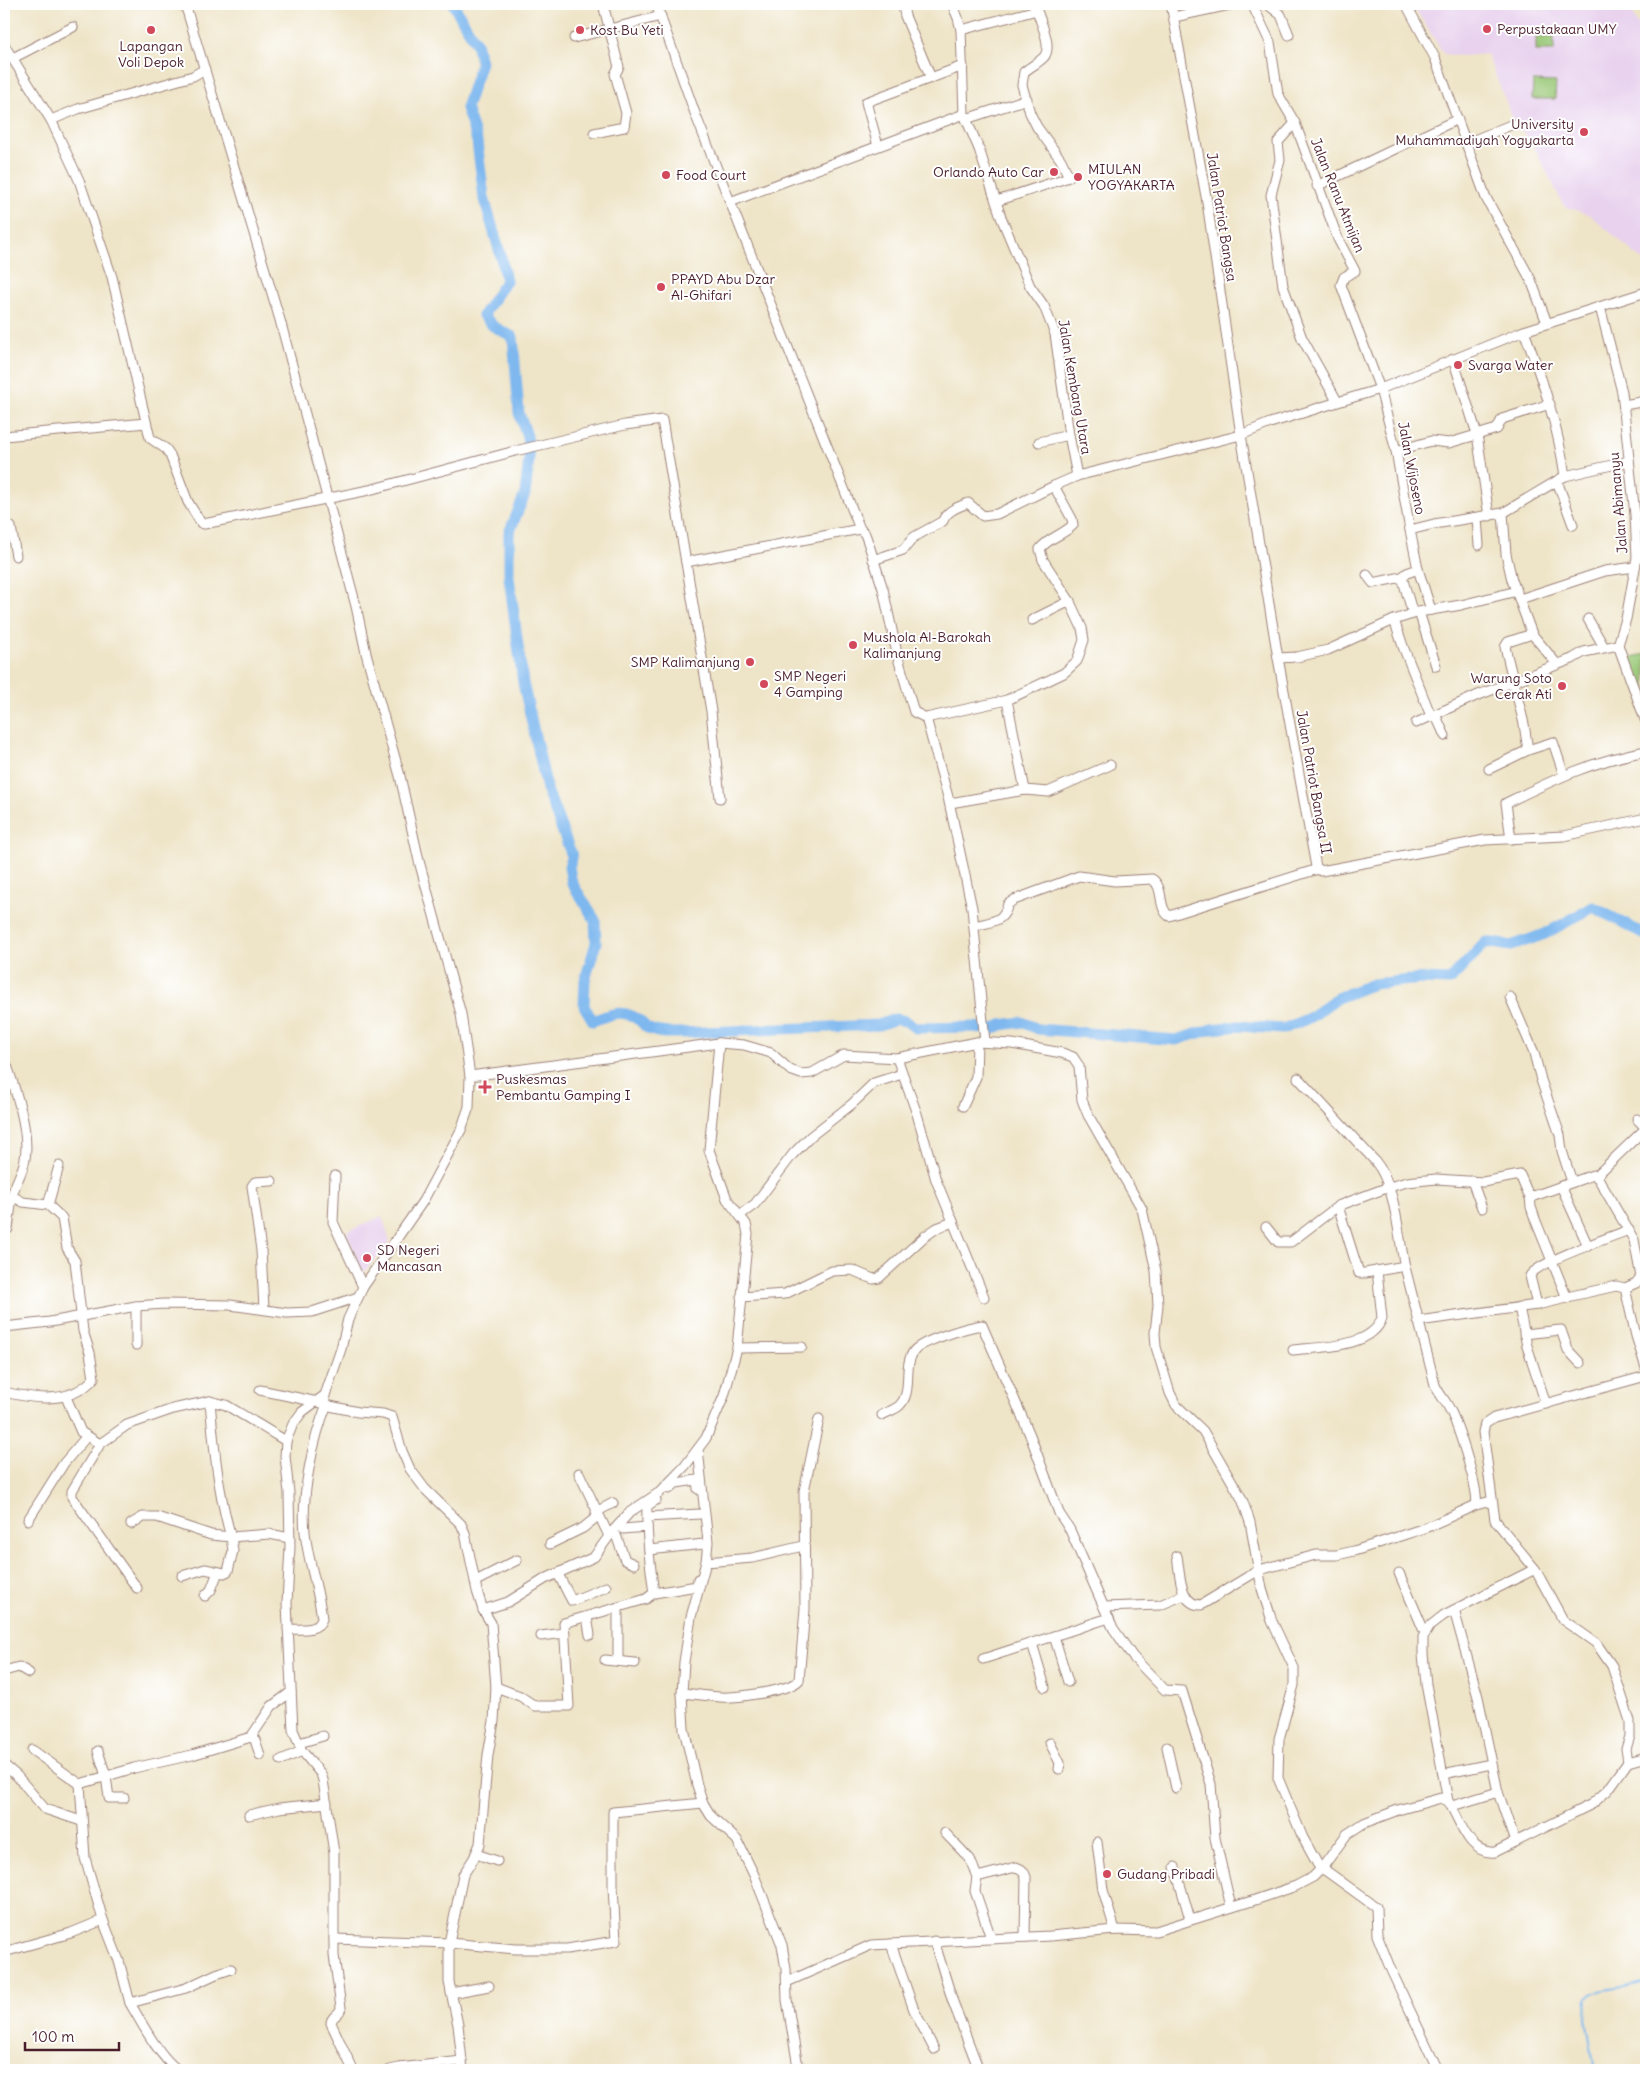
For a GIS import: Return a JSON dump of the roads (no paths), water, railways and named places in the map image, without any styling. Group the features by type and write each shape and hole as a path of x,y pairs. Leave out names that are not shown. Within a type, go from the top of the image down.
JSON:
{"street":[{"path":"185,4 280,320 400,776 419,861 461,1014 470,1076 469,1107 461,1130 423,1201 363,1287 348,1318 313,1451 308,1478 305,1532 322,1619 321,1623 315,1628 288,1630"},
{"path":"595,133 624,126 626,113 615,74 619,66 603,4"},
{"path":"656,4 696,116 860,530 867,539 914,712 926,718 1007,700 1064,672 1077,661 1082,649 1083,634 1070,602 1040,554 1040,549 1043,545 1061,536 1073,526 1072,519 1054,486"},
{"path":"905,4 903,6 905,16 931,78"},
{"name":"Jalan Kembang Utara","path":"952,4 961,30 965,117 979,148 1001,217 1031,290 1051,318 1055,334 1069,436 1078,476 1241,435 1270,423 1380,389 1524,331 1646,292"},
{"name":"Jalan Patriot Bangsa","path":"1171,4 1207,202 1241,435"},
{"path":"1174,17 1234,4"},
{"name":"Jalan Ranu Atmijan","path":"1252,4 1270,42 1278,94 1293,120 1338,239 1355,271 1344,277 1341,285 1380,389"},
{"path":"1266,4 1281,15 1289,35"},
{"path":"1406,4 1436,58 1486,198 1532,280 1547,323"},
{"path":"961,30 1027,8 1037,10 1047,51 1042,58 1024,72 1022,85 1030,113 1061,160 1068,177 997,201"},
{"path":"574,38 661,16"},
{"path":"13,58 73,27"},
{"path":"4,45 51,120 79,180 104,251 150,438 166,449 170,455 192,509 198,520 204,524 327,497 369,490 524,449 625,425 662,420 715,739 720,798"},
{"path":"878,146 866,102 963,66"},
{"path":"51,120 78,109 193,76 205,69"},
{"path":"730,202 878,146 1027,99"},
{"path":"1317,186 1458,119"},
{"path":"1293,120 1278,142 1280,160 1271,195 1282,279 1298,328 1337,402"},
{"path":"1467,143 1513,124"},
{"name":"Jalan Abimanyu","path":"1600,307 1622,392 1635,515 1637,556 1626,619 1618,645"},
{"path":"1524,331 1558,432 1561,478 1573,525"},
{"path":"1452,359 1476,434 1489,516"},
{"name":"Jalan Wijoseno","path":"1380,389 1396,451 1410,530 1434,524 1504,513 1561,478 1629,461"},
{"path":"1624,405 1646,401"},
{"path":"1396,451 1431,441 1450,443 1498,429 1502,419 1550,404"},
{"path":"4,436 146,423"},
{"name":"Jalan Patriot Bangsa II","path":"1241,435 1309,836 1318,869 1321,871 1340,868 1485,840 1564,836 1644,819"},
{"path":"1039,442 1069,436"},
{"path":"873,560 903,550 914,537 943,521 945,515 952,510 968,503 984,516 997,514 1078,476"},
{"path":"1504,513 1506,554 1518,595 1532,634 1556,663"},
{"path":"1476,518 1479,545"},
{"path":"4,522 11,527 16,556"},
{"path":"686,562 860,530"},
{"path":"1410,530 1418,570 1430,610"},
{"path":"1278,658 1297,657 1328,650 1394,620 1416,613 1518,595 1604,571 1635,567"},
{"path":"1367,575 1373,583 1402,577 1407,573 1418,570"},
{"path":"1402,577 1436,666"},
{"path":"1032,620 1070,602"},
{"path":"1588,619 1604,647"},
{"path":"1394,620 1404,649 1433,715 1445,736"},
{"path":"1528,750 1524,724 1507,660 1505,644 1532,634"},
{"path":"1416,723 1556,663 1572,659 1584,652 1618,645 1645,716"},
{"path":"1007,700 1025,790"},
{"path":"926,718 950,803 975,926 984,1028 976,1077 963,1106"},
{"path":"1489,769 1528,750 1553,742 1564,775"},
{"path":"1511,839 1506,803 1564,775 1610,758 1646,751"},
{"path":"950,803 1025,790 1048,792 1110,765"},
{"path":"975,926 1002,917 1011,901 1079,876 1115,881 1154,880 1157,884 1163,910 1169,916 1318,869"},
{"path":"1510,997 1536,1058 1560,1134 1562,1151 1572,1182"},
{"path":"470,1076 719,1043 744,1045 771,1054 790,1070 801,1074 812,1073 844,1055 896,1058 981,1042 1012,1044 1062,1053 1073,1057 1078,1066 1082,1100 1088,1115 1142,1209 1156,1271 1158,1305 1155,1333 1156,1347 1170,1393 1176,1405 1203,1431 1242,1499 1250,1522 1259,1570 1272,1621 1294,1668 1294,1685 1278,1739 1278,1778 1303,1838 1315,1860 1322,1868 1376,1907 1377,1935 1398,1986 1438,2070"},
{"path":"483,1610 508,1602 526,1590 594,1558 630,1512 660,1492 685,1466 706,1438 724,1396 737,1348 748,1234 746,1224 727,1200 709,1150 719,1043"},
{"path":"4,1057 21,1116 25,1138 25,1158 12,1196 8,1229"},
{"path":"896,1058 917,1114 936,1180 984,1297"},
{"path":"740,1215 755,1204 789,1159 811,1136 852,1104 874,1083 902,1074"},
{"path":"1298,1078 1379,1166 1389,1187 1418,1321 1438,1392 1450,1409 1466,1456 1475,1487 1476,1505"},
{"path":"1596,1176 1646,1128 1637,1119"},
{"path":"48,1205 59,1166"},
{"path":"1266,1227 1278,1242 1291,1242 1338,1206 1406,1182 1445,1178 1472,1182 1490,1182 1520,1175 1530,1196 1531,1207 1552,1260 1568,1296"},
{"path":"1418,1321 1537,1305 1563,1300 1568,1296 1616,1286 1625,1288 1633,1285 1640,1279 1643,1261 1636,1244 1596,1176 1590,1175 1530,1196"},
{"path":"335,1176 334,1222 363,1287"},
{"path":"264,1309 262,1250 252,1186 255,1182 272,1181"},
{"path":"1472,1182 1482,1208"},
{"path":"1561,1186 1588,1246"},
{"path":"4,1392 48,1398 66,1397 88,1384 94,1378 90,1353 85,1341 74,1261 67,1248 62,1218 48,1205 23,1202 12,1196"},
{"path":"1338,1206 1358,1271 1362,1274 1405,1266"},
{"path":"741,1297 785,1294 832,1271 852,1270 873,1279 879,1278 924,1236 937,1228 953,1222"},
{"path":"1537,1305 1530,1274 1552,1260 1629,1230"},
{"path":"1293,1350 1351,1342 1367,1336 1377,1328 1382,1318 1382,1311 1377,1271"},
{"path":"1625,1288 1636,1336 1646,1368"},
{"path":"4,1327 50,1322 136,1306 202,1305 264,1309 287,1313 312,1312 358,1296"},
{"path":"136,1306 136,1345"},
{"path":"1519,1307 1524,1334 1546,1404"},
{"path":"882,1414 900,1405 903,1400 907,1383 907,1362 914,1350 925,1342 982,1325 1030,1435 1059,1513 1070,1530 1123,1645 1165,1690 1182,1691 1211,1784 1215,1838 1231,1906"},
{"path":"1524,1334 1561,1330 1568,1350 1580,1363"},
{"path":"737,1348 802,1348"},
{"path":"1628,1762 1626,1749 1630,1736 1630,1721 1612,1666 1596,1643 1563,1620 1535,1569 1498,1526 1491,1502 1483,1438 1484,1426 1494,1418 1646,1376"},
{"path":"260,1390 316,1402 326,1400 348,1410 383,1414 392,1417 402,1451 410,1469 425,1488 461,1524 465,1533 483,1610 490,1623 496,1687 480,1844 476,1854 462,1875 449,1943 449,1982 463,2066 390,2070"},
{"path":"66,1397 81,1432 100,1444"},
{"path":"137,1588 72,1497 72,1491 100,1444 126,1424 173,1409 210,1401 226,1405 286,1441"},
{"path":"182,1576 205,1569 218,1572 228,1571 233,1551 215,1462 210,1401"},
{"path":"316,1402 302,1412 293,1424 286,1441 290,1538 287,1603 293,1730 300,1747 321,1774 327,1803 334,1852 334,1955 341,2008 331,2023 353,2070"},
{"path":"682,1693 722,1697 764,1692 796,1684 799,1680 805,1609 804,1491 819,1419"},
{"path":"28,1520 64,1463 87,1436"},
{"path":"698,1449 708,1542 706,1562 691,1617 684,1662 682,1693 684,1729 703,1803 711,1816 737,1840 754,1874 782,1945 787,1982 787,2000 796,2062 801,2070"},
{"path":"579,1473 597,1514 611,1534 616,1535 625,1560 634,1564"},
{"path":"496,1687 520,1696 535,1706 569,1706 564,1623 646,1599 654,1593 696,1586 702,1564 704,1544 697,1480 676,1483 663,1496 648,1504 649,1550 654,1593"},
{"path":"1177,1556 1184,1595 1191,1603 1196,1605 1206,1604 1259,1570 1316,1555 1337,1555 1362,1548 1425,1528 1476,1505 1491,1502"},
{"path":"550,1544 583,1528 597,1514 613,1503"},
{"path":"647,1517 700,1514"},
{"path":"131,1524 143,1517 157,1517 211,1535 231,1537 269,1534 290,1538"},
{"path":"623,1528 648,1527"},
{"path":"649,1550 704,1544"},
{"path":"706,1562 752,1558 804,1546"},
{"path":"476,1581 517,1560"},
{"path":"1535,1569 1454,1610 1434,1622 1425,1633 1422,1646 1426,1684 1443,1774 1450,1804 1465,1832 1482,1852 1495,1852 1592,1804 1608,1790 1628,1762 1646,1757"},
{"path":"205,1596 211,1590 218,1572"},
{"path":"1399,1573 1425,1633"},
{"path":"558,1574 571,1599 575,1600 606,1587"},
{"path":"1104,1607 1160,1605 1184,1595"},
{"path":"618,1608 618,1661"},
{"path":"1454,1610 1478,1697 1498,1792 1514,1842"},
{"path":"587,1617 590,1635"},
{"path":"983,1659 1109,1618"},
{"path":"541,1636 565,1633"},
{"path":"1054,1636 1068,1682"},
{"path":"1032,1643 1045,1687"},
{"path":"605,1660 635,1663"},
{"path":"4,1671 19,1667 29,1673"},
{"path":"80,1784 134,1768 192,1755 251,1737 272,1706 291,1692"},
{"path":"281,1760 300,1747 323,1736"},
{"path":"251,1737 255,1740 260,1755"},
{"path":"1050,1744 1060,1763 1059,1769"},
{"path":"1167,1747 1176,1788"},
{"path":"32,1750 80,1784"},
{"path":"98,1751 106,1776 109,1798 124,1798"},
{"path":"1443,1774 1491,1764"},
{"path":"4,1766 16,1776 45,1809 81,1822"},
{"path":"80,1784 81,1822 85,1858 103,1920 119,1961 130,2003 146,2032 172,2066 178,2070"},
{"path":"787,1982 858,1949 871,1945 1115,1930 1156,1931 1296,1886 1313,1877 1347,1834 1364,1823 1398,1810 1441,1798 1450,1804 1498,1792"},
{"path":"249,1815 278,1808 327,1803"},
{"path":"334,1938 449,1943 516,1949 567,1950 616,1941 613,1886 613,1812 703,1803"},
{"path":"945,1833 970,1860 977,1877 975,1891 991,1938"},
{"path":"1097,1842 1103,1890 1115,1930"},
{"path":"476,1854 497,1861"},
{"path":"977,1877 1016,1867 1024,1872 1025,1937"},
{"path":"1175,1867 1190,1919"},
{"path":"4,1952 71,1933 103,1920"},
{"path":"934,1941 963,2029 979,2070"},
{"path":"891,1944 914,2010 934,2049"},
{"path":"130,2003 186,1988 231,1969"},
{"path":"451,1993 488,1986"}],"waterway":[{"path":"453,4 476,43 481,62 466,108 477,141 484,198 506,281 483,315 493,326 513,337 519,413 527,436 529,459 525,494 509,533 509,577 523,683 548,793 572,856 569,867 572,883 595,920 596,943 585,980 584,1006 593,1021 620,1013 639,1020 653,1031 672,1033 879,1025 895,1019 906,1021 915,1028 976,1027 992,1030 1001,1025 1022,1022 1038,1029 1176,1040 1212,1029 1239,1026 1283,1029 1309,1018 1337,998 1373,984 1421,979 1450,980 1486,942 1511,946 1545,934 1593,907 1646,935"},
{"path":"1595,2070 1586,2018 1587,1998 1599,1991 1631,1986 1646,1981"}],"place":[{"name":"Perpustakaan UMY","path":"1487,29"},
{"name":"Lapangan Voli Depok","path":"151,30"},
{"name":"Kost Bu Yeti","path":"580,30"},
{"name":"University Muhammadiyah Yogyakarta","path":"1584,132"},
{"name":"Orlando Auto Car","path":"1054,172"},
{"name":"Food Court","path":"666,175"},
{"name":"MIULAN YOGYAKARTA","path":"1078,177"},
{"name":"PPAYD Abu Dzar Al-Ghifari","path":"661,287"},
{"name":"Svarga Water","path":"1458,365"},
{"name":"Mushola Al-Barokah Kalimanjung","path":"853,645"},
{"name":"SMP Kalimanjung","path":"750,662"},
{"name":"SMP Negeri 4 Gamping","path":"764,684"},
{"name":"Warung Soto Cerak Ati","path":"1562,686"},
{"name":"Puskesmas Pembantu Gamping I","path":"485,1087"},
{"name":"SD Negeri Mancasan","path":"367,1258"},
{"name":"Gudang Pribadi","path":"1107,1874"}]}
